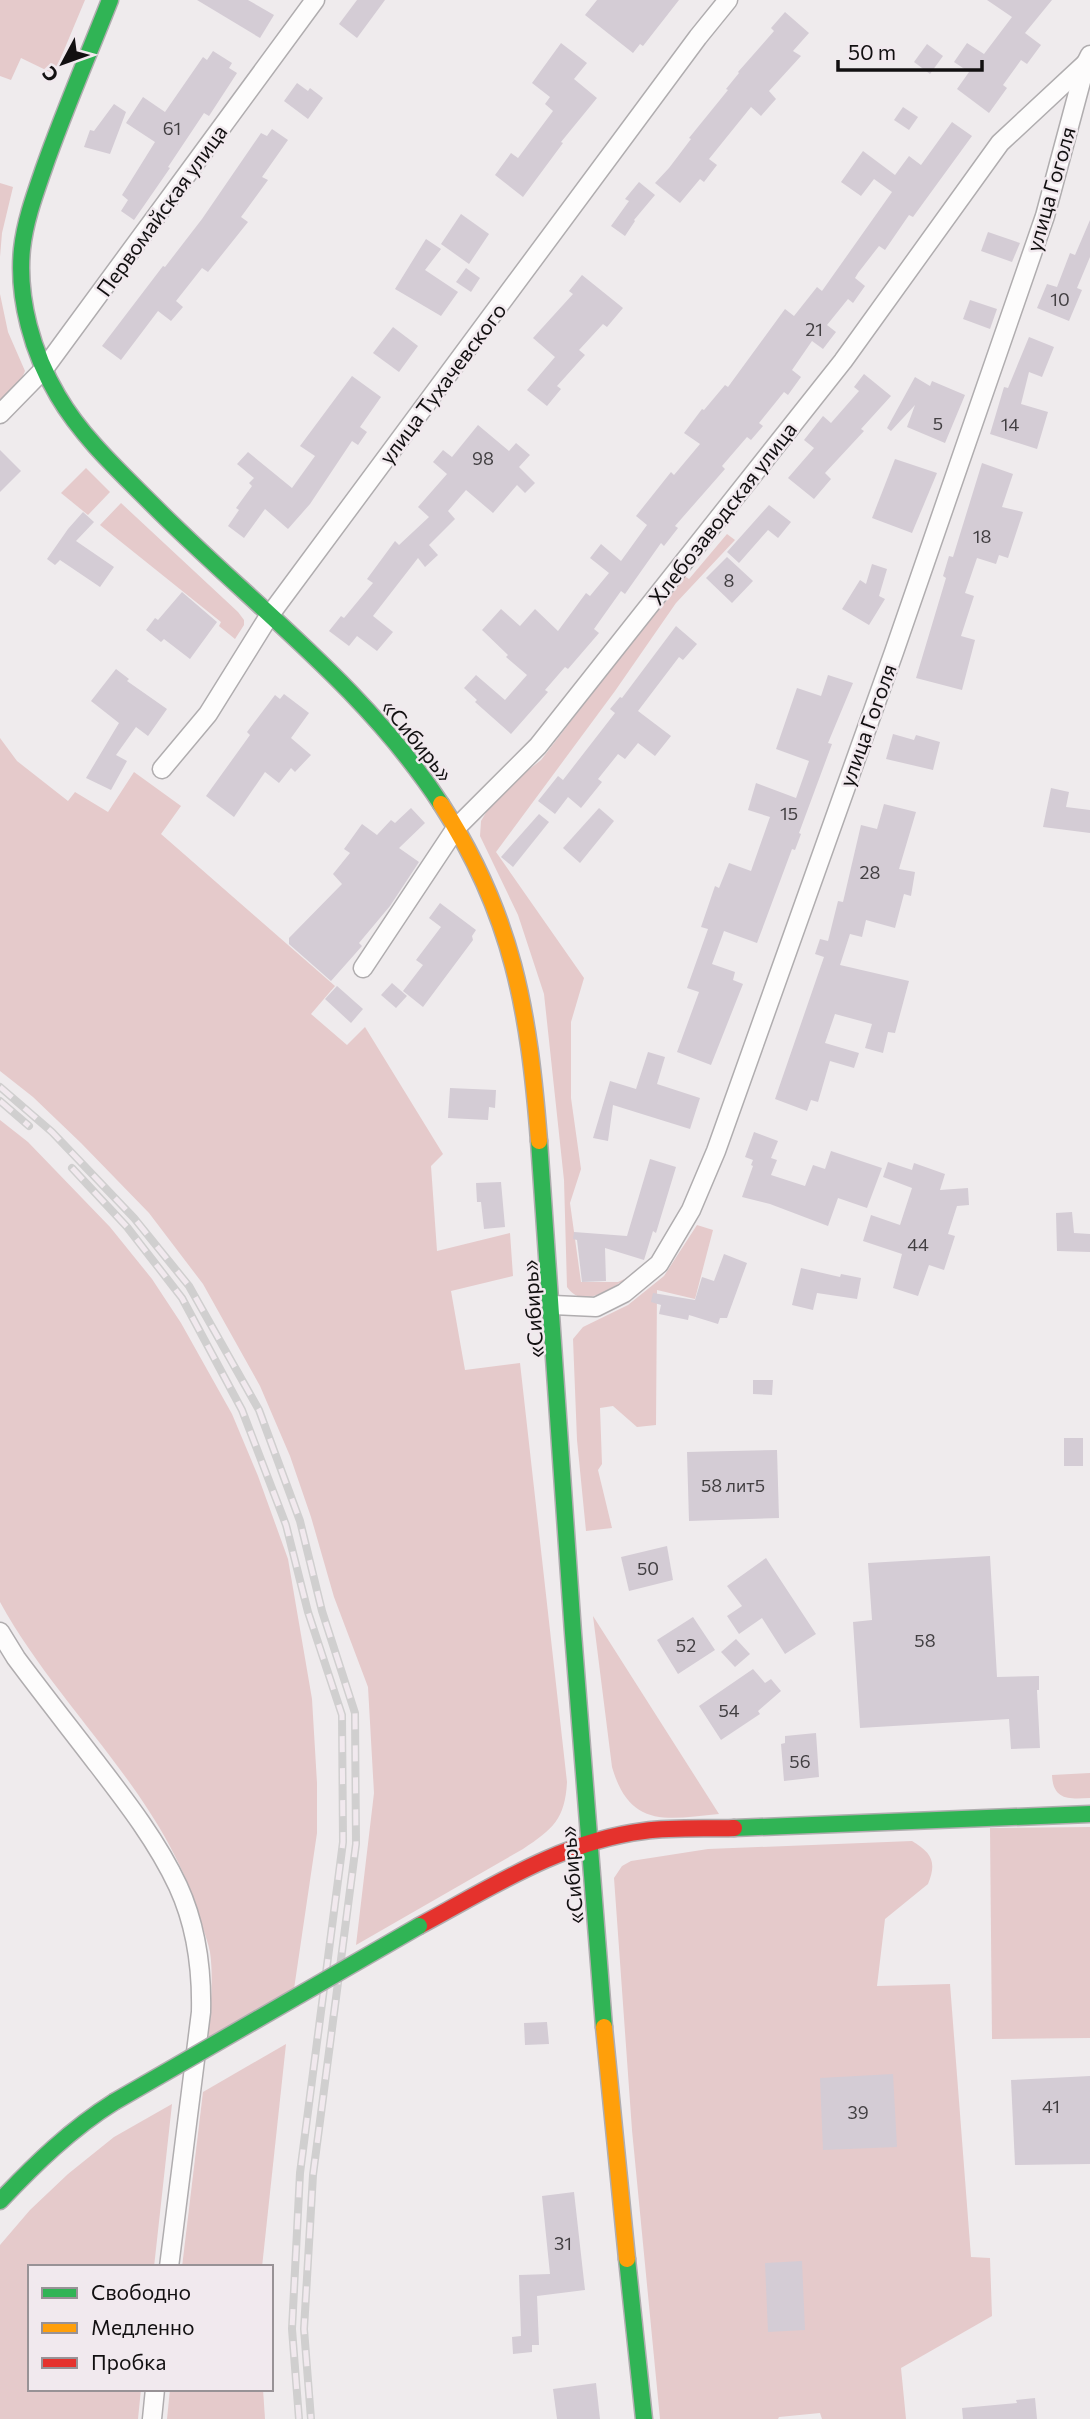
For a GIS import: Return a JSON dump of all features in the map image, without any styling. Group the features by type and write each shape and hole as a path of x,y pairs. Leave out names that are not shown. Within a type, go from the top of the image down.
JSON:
{"main road":[{"name":"«Сибирь»","path":"110,0 60,124 26,226 21,260 27,311 33,340 44,369 58,396 104,455 154,507 324,667 376,719 415,766 456,828 504,929 521,989 532,1058 553,1305 589,1843 644,2419"},
{"path":"0,2201 38,2160 95,2113 419,1926 549,1857 589,1843 663,1829 1090,1814"}],"street":[{"name":"Первомайская улица","path":"0,414 44,369 315,0"},
{"name":"улица Тухачевского","path":"162,769 208,714 269,616 728,0"},
{"name":"Хлебозаводская улица","path":"363,968 456,828 538,746 843,361 1000,143 1088,59"},
{"name":"улица Гоголя","path":"553,1305 596,1307 624,1293 659,1264 691,1210 720,1138 894,652 1045,216 1088,59"},
{"path":"0,1632 16,1658 136,1814 178,1886 199,1956 201,2012 169,2265"},
{"path":"152,2419 155,2391"}],"shaded area":[{"path":"0,0 85,0 54,74 21,58 11,80 0,76"},
{"path":"0,183 13,187 2,233 0,257"},
{"path":"0,294 8,332 25,371 21,380 0,403"},
{"path":"86,468 110,492 88,515 61,493"},
{"path":"121,503 238,612 244,625 235,639 219,626 221,622 100,525"},
{"path":"727,534 735,540 676,603 615,691 496,852 584,978 571,1022 571,1098 581,1169 570,1203 581,1282 618,1282 633,1275 599,1294 582,1297 567,1287 564,1180 544,994 518,915 480,836 481,821 508,786 541,760 683,575 689,579"},
{"path":"0,738 17,761 68,801 75,792 108,812 134,772 181,806 161,834 335,986 311,1014 347,1045 365,1027 443,1154 431,1166 437,1251 510,1233 513,1276 451,1291 465,1370 520,1363 567,1782 566,1795 560,1814 550,1829 523,1849 356,1945 374,1793 368,1687 334,1597 290,1456 260,1386 203,1284 149,1213 33,1097 0,1071"},
{"path":"0,1120 28,1142 110,1227 152,1279 181,1323 232,1414 288,1559 312,1699 317,1783 317,1833 294,1989 208,2038 212,1984 210,1952 185,1877 163,1834 138,1795 52,1681 0,1602"},
{"path":"697,1225 713,1230 695,1299 657,1290 656,1425 637,1427 613,1406 600,1408 602,1464 598,1470 612,1528 586,1531 577,1440 573,1339 583,1327 628,1305 664,1276"},
{"path":"593,1616 719,1814 667,1818 653,1816 629,1801 620,1787 612,1767"},
{"path":"1090,1773 1090,1798 1064,1797 1053,1783 1052,1775"},
{"path":"1090,1827 1090,2038 992,2039 990,1828"},
{"path":"912,1841 931,1859 931,1876 928,1884 885,1919 877,1986 950,1984 971,2257 990,2258 992,2316 901,2368 906,2419 822,2419 820,2413 778,2419 660,2419 632,2130 614,1878 622,1866 631,1861 708,1849"},
{"path":"286,2044 262,2265 182,2265 203,2092"},
{"path":"172,2104 154,2265 28,2265 28,2391 141,2391 138,2419 0,2419 0,2245 30,2210 68,2174 114,2137"},
{"path":"170,2391 263,2391 265,2419 167,2419"}],"building":[{"path":"197,0 248,0 274,15 260,38"},
{"path":"357,0 385,0 357,38 339,24"},
{"path":"597,0 679,0 643,46 640,44 633,53 585,15"},
{"path":"987,0 1052,0 1025,33 1041,45 1027,64 1021,60 1003,85 1007,88 989,113 957,89 969,72 954,62 967,43 984,54 1012,17"},
{"path":"785,12 809,33 793,51 801,56 769,91 776,99 761,116 751,107 709,159 717,165 704,182 700,179 680,203 655,183 728,90 726,89 738,72 774,31 771,28"},
{"path":"561,43 587,63 574,79 597,98 561,142 563,143 523,197 495,175 511,153 518,158 553,111 545,104 550,97 532,83"},
{"path":"927,44 943,56 930,74 914,62"},
{"path":"213,51 232,63 229,68 237,73 209,116 204,113 134,220 121,211 128,200 122,195 155,142 126,123 143,97 165,112 203,57 207,60"},
{"path":"297,83 308,91 310,88 323,98 308,119 284,101"},
{"path":"114,104 126,112 110,154 84,147 90,130 94,131"},
{"path":"903,107 918,117 909,130 894,120"},
{"path":"952,122 972,136 913,217 909,215 885,250 879,246 858,273 855,278 865,286 853,303 848,299 827,325 836,332 823,349 812,341 792,370 801,377 788,395 784,392 759,423 763,426 751,440 747,437 722,466 725,469 675,526 678,528 664,546 661,543 625,594 621,591 594,629 599,633 568,669 565,667 545,690 548,692 511,734 475,702 477,700 464,688 476,675 505,700 527,675 506,657 508,655 482,630 501,609 520,626 535,609 558,631 586,593 590,596 609,573 590,558 601,544 621,561 647,525 636,516 671,472 674,475 700,444 684,433 702,409 704,410 725,385 728,387 785,309 794,316 817,287 822,291 892,192 874,179 861,196 841,182 863,151 895,175 909,156 921,165"},
{"path":"272,129 288,140 262,177 268,180 241,217 248,222 208,272 202,268 176,301 183,307 171,321 158,311 121,360 102,346 202,219 261,133 267,136"},
{"path":"639,182 655,195 634,220 625,236 611,226 629,201 625,199"},
{"path":"461,214 489,234 469,264 441,244"},
{"path":"1090,220 1090,257 1077,288 1082,290 1069,321 1037,308 1047,284 1057,287 1070,253 1075,255"},
{"path":"988,232 1020,243 1012,262 981,251"},
{"path":"426,239 441,249 425,270 458,292 441,316 395,289"},
{"path":"466,268 480,278 471,292 456,282"},
{"path":"582,275 623,308 607,327 603,324 579,350 585,355 557,386 561,389 547,406 527,390 555,357 533,338 573,294 569,291"},
{"path":"970,300 997,309 990,329 963,319"},
{"path":"393,327 418,346 399,372 373,353"},
{"path":"1029,337 1054,347 1042,377 1029,372 1021,404 1048,412 1037,449 990,434 1004,387 1008,388"},
{"path":"864,374 891,396 861,429 864,431 825,473 831,479 814,499 788,478 814,448 804,440 823,416 831,423 859,391 854,387"},
{"path":"352,376 381,397 360,427 367,432 358,445 352,441 310,504 288,529 265,509 244,538 228,526 254,478 237,464 248,452 292,488 315,456 300,446"},
{"path":"915,377 930,386 932,381 965,395 945,443 907,427 915,405 891,431 887,428"},
{"path":"478,425 509,451 516,443 530,455 519,467 535,483 525,493 517,485 493,513 466,490 448,511 455,519 429,545 438,555 425,567 418,558 373,616 393,632 377,651 357,636 349,646 329,631 341,616 344,618 373,583 367,579 395,541 399,545 429,517 418,507 447,474 433,462 443,450 452,457"},
{"path":"0,450 21,471 0,492"},
{"path":"895,459 937,473 912,533 872,518"},
{"path":"982,463 1013,474 1002,507 1023,512 1008,558 999,555 996,564 977,558 965,593 974,596 961,636 975,640 962,690 916,678 946,578 943,576 949,556 953,557"},
{"path":"769,505 791,522 778,538 768,530 739,563 727,552"},
{"path":"83,512 94,522 76,541 114,567 100,587 60,560 55,565 47,559"},
{"path":"727,557 753,581 732,603 706,578"},
{"path":"872,564 887,569 879,596 885,599 869,625 842,609 860,580 866,584"},
{"path":"182,592 217,622 190,659 164,639 161,642 146,630"},
{"path":"676,626 697,644 683,660 679,657 638,711 671,736 655,756 638,743 625,759 618,754 598,779 602,782 581,808 568,797 555,814 538,801 558,776 563,780 615,713 610,709 622,698"},
{"path":"116,669 129,679 127,681 167,709 148,736 136,727 116,755 127,761 111,790 86,778 119,723 91,701"},
{"path":"828,675 853,683 828,743 832,744 795,850 792,849 757,943 724,931 712,964 735,972 733,980 743,984 711,1065 677,1052 699,992 687,988 708,929 701,927 715,886 719,888 729,863 751,871 770,817 748,810 756,783 796,798 809,761 776,749 797,688 821,696"},
{"path":"284,694 309,713 291,738 311,755 295,772 291,768 279,783 265,772 234,817 206,796 250,735 247,732 275,695 280,699"},
{"path":"893,734 914,740 916,735 940,742 933,770 886,759"},
{"path":"1051,788 1069,792 1066,807 1090,810 1090,833 1043,827"},
{"path":"884,804 916,812 899,869 915,872 911,896 904,894 895,928 866,920 862,937 850,934 840,965 909,981 895,1033 888,1032 883,1053 865,1048 872,1024 835,1014 825,1043 859,1053 854,1068 830,1061 818,1102 811,1100 807,1111 775,1099 824,957 815,954 820,939 828,941 838,901 843,902 861,825 877,829"},
{"path":"411,808 425,823 399,848 419,862 390,906 359,943 362,946 331,981 289,944 289,938 342,884 333,874 350,853 344,849 362,824 377,835 391,820 395,823"},
{"path":"599,808 614,821 580,863 563,848"},
{"path":"539,814 549,822 513,867 501,857"},
{"path":"440,903 476,930 472,936 473,940 423,1007 403,991 423,965 416,960 441,927 429,918"},
{"path":"392,983 407,996 396,1008 381,995"},
{"path":"337,986 363,1009 351,1023 325,999"},
{"path":"648,1052 665,1057 657,1084 700,1098 690,1129 613,1105 608,1141 593,1138 610,1081 636,1089"},
{"path":"450,1088 496,1090 495,1108 489,1107 488,1120 448,1118"},
{"path":"754,1132 778,1141 771,1158 777,1160 771,1175 805,1186 813,1165 825,1169 831,1151 882,1168 867,1208 838,1198 828,1226 770,1204 742,1197 753,1166 753,1160 745,1157"},
{"path":"650,1159 676,1167 656,1233 653,1231 644,1260 605,1248 606,1281 582,1282 574,1232 627,1236"},
{"path":"888,1162 912,1170 914,1163 945,1174 940,1190 968,1188 969,1205 957,1206 948,1234 955,1236 944,1270 929,1265 918,1296 893,1288 902,1254 863,1241 871,1215 900,1225 912,1188 883,1177"},
{"path":"501,1182 505,1227 484,1229 481,1202 477,1202 476,1183"},
{"path":"1072,1212 1074,1233 1090,1234 1090,1252 1057,1251 1056,1213"},
{"path":"724,1254 747,1263 727,1318 720,1318 718,1324 689,1315 688,1320 659,1314 661,1305 651,1302 653,1293 695,1300 702,1277 714,1281"},
{"path":"801,1268 840,1277 841,1274 861,1278 857,1299 817,1293 813,1310 792,1305"},
{"path":"753,1380 773,1380 772,1395 753,1394"},
{"path":"1064,1438 1083,1438 1083,1466 1064,1466"},
{"path":"777,1450 779,1518 689,1521 687,1452"},
{"path":"667,1546 673,1580 629,1591 621,1557"},
{"path":"990,1556 997,1677 1039,1676 1037,1690 1040,1748 1011,1749 1009,1719 860,1728 853,1622 872,1620 868,1563"},
{"path":"766,1558 816,1634 785,1654 762,1618 739,1634 727,1616 742,1606 727,1586"},
{"path":"693,1617 715,1650 678,1674 657,1640"},
{"path":"736,1639 750,1654 735,1667 721,1652"},
{"path":"753,1669 765,1683 771,1679 781,1691 758,1711 760,1714 721,1740 699,1706"},
{"path":"816,1733 819,1777 784,1781 781,1744 785,1743 785,1736"},
{"path":"547,2022 549,2044 525,2045 524,2023"},
{"path":"893,2074 897,2147 823,2150 820,2078"},
{"path":"1090,2076 1090,2164 1015,2165 1011,2080"},
{"path":"574,2192 585,2290 537,2296 539,2345 532,2345 532,2352 513,2354 512,2337 521,2336 519,2275 550,2274 542,2196"},
{"path":"802,2261 805,2330 768,2332 765,2263"},
{"path":"596,2383 600,2419 557,2419 553,2389"},
{"path":"1035,2398 1037,2419 963,2419 962,2408 1017,2403 1016,2400"}],"railway":[{"path":"0,1087 52,1132 134,1218 189,1286 259,1410 300,1521 322,1611 355,1713 356,1844 313,2175 304,2329 311,2419"},
{"path":"0,1101 29,1126"},
{"path":"72,1168 127,1227 182,1298 242,1410 286,1525 308,1612 342,1715 343,1842 300,2173 292,2329 299,2419"}],"traffic: fast":[{"path":"110,0 52,147 23,239 22,287 29,326 41,362 58,396 101,453 342,684 411,762 441,804"},
{"path":"539,1141 604,2027"},
{"path":"734,1828 1090,1814"},
{"path":"114,2102 419,1926"},
{"path":"0,2201 54,2148 114,2102"},
{"path":"627,2259 644,2419"}],"traffic: slow":[{"path":"441,804 485,885 513,966 530,1050 539,1141"},
{"path":"604,2027 627,2259"}],"traffic: jam":[{"path":"419,1926 527,1868 584,1845 614,1836 655,1830 734,1828"}]}
